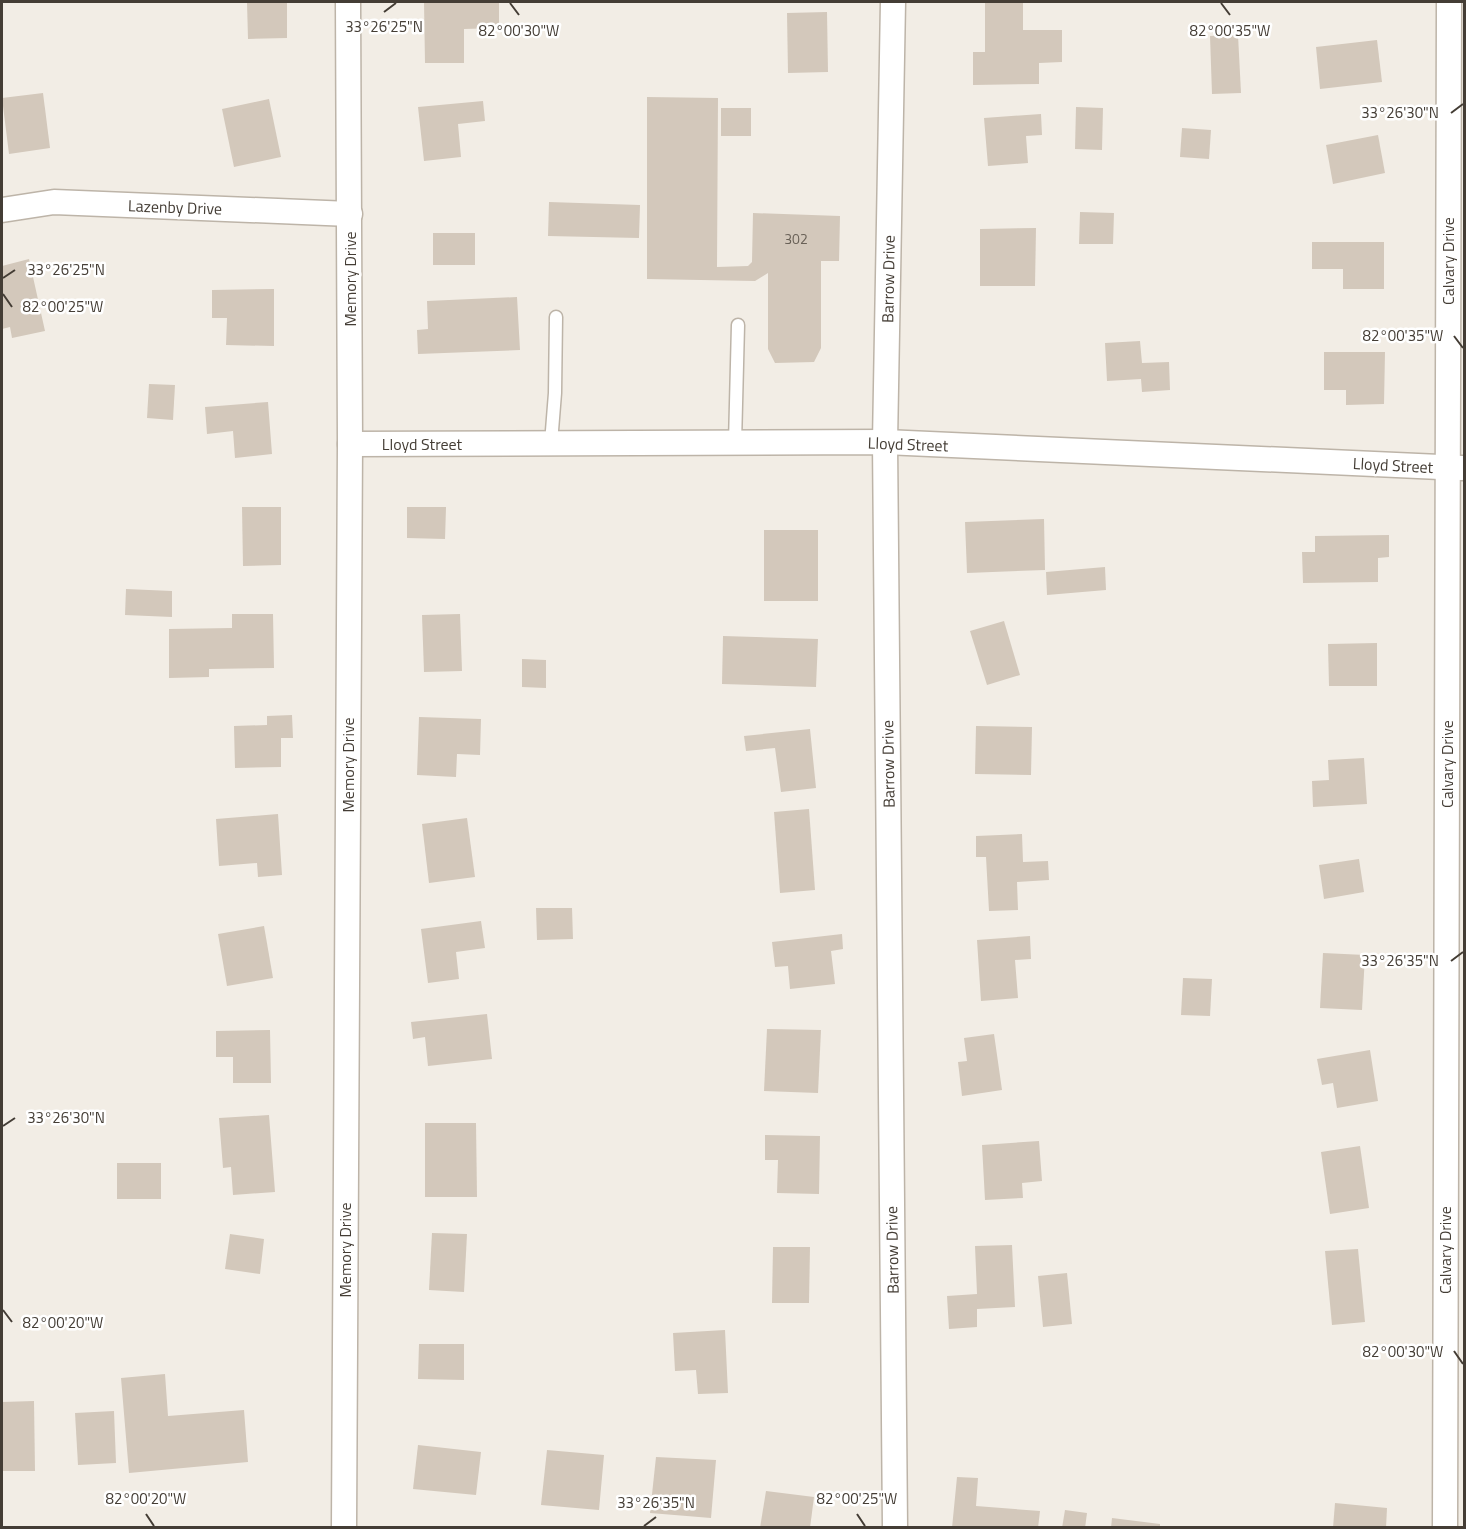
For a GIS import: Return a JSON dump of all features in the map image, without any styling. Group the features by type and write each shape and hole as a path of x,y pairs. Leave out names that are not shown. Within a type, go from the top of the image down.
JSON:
{"street":[{"name":"Memory Drive","path":"344,1527 350,444 348,2"},
{"name":"Barrow Drive","path":"893,2 885,442 895,1527"},
{"name":"Calvary Drive","path":"1445,1527 1456,468 1449,2"},
{"name":"Lazenby Drive","path":"2,210 54,202 350,214"},
{"name":"Lloyd Street","path":"350,444 885,442 1456,468"}],"lane":[{"path":"550,443 555,393 556,317"},
{"path":"735,443 738,325"}],"building":[{"path":"247,2 287,2 287,38 248,39"},
{"path":"424,2 499,2 499,28 464,29 464,63 425,63"},
{"path":"985,2 1023,2 1023,30 1062,30 1062,62 1039,63 1039,84 973,85 973,52 985,52"},
{"path":"827,12 828,72 788,73 787,13"},
{"path":"1238,35 1241,93 1212,94 1210,36"},
{"path":"1377,40 1382,82 1320,89 1316,47"},
{"path":"43,93 50,148 9,154 2,98"},
{"path":"647,97 718,98 717,267 748,266 752,262 753,213 840,216 839,261 821,261 821,348 814,362 775,363 768,349 768,273 755,281 647,279"},
{"path":"269,99 281,157 234,167 222,109"},
{"path":"483,101 485,121 458,124 461,157 424,161 418,107"},
{"path":"1076,107 1103,108 1102,150 1075,149"},
{"path":"721,108 751,108 751,136 721,136"},
{"path":"1041,114 1042,135 1026,136 1028,163 988,166 984,118"},
{"path":"1182,128 1211,130 1209,159 1180,157"},
{"path":"1378,135 1385,173 1333,184 1326,145"},
{"path":"549,202 640,205 639,238 548,236"},
{"path":"1080,212 1114,213 1113,244 1079,244"},
{"path":"1036,228 1035,286 980,286 980,229"},
{"path":"433,233 475,233 475,265 433,265"},
{"path":"1312,242 1384,242 1384,289 1343,289 1343,269 1312,269"},
{"path":"29,259 45,331 12,338 10,327 2,329 2,266"},
{"path":"274,289 274,346 226,345 227,318 212,318 212,290"},
{"path":"517,297 520,350 418,354 417,330 428,329 427,301"},
{"path":"1140,341 1142,363 1169,362 1170,390 1142,392 1141,379 1107,381 1105,343"},
{"path":"1324,352 1385,352 1384,404 1346,405 1346,390 1324,390"},
{"path":"149,384 175,385 173,420 147,418"},
{"path":"268,402 272,454 235,458 233,431 207,434 205,407"},
{"path":"242,507 281,507 281,565 243,566"},
{"path":"407,507 446,507 445,539 407,538"},
{"path":"1044,519 1045,570 967,573 965,522"},
{"path":"764,530 818,530 818,601 764,601"},
{"path":"1389,535 1389,557 1378,558 1378,582 1303,583 1302,552 1315,552 1315,536"},
{"path":"1105,567 1106,590 1047,595 1046,572"},
{"path":"126,589 172,591 172,617 125,615"},
{"path":"232,614 273,614 274,668 209,669 209,677 169,678 169,629 232,628"},
{"path":"460,614 462,671 424,672 422,615"},
{"path":"1004,621 1020,675 987,685 970,631"},
{"path":"723,636 818,639 816,687 722,684"},
{"path":"1377,643 1377,686 1329,686 1328,644"},
{"path":"522,659 546,660 546,688 522,687"},
{"path":"292,715 293,738 281,738 281,767 235,768 234,726 267,725 267,716"},
{"path":"419,717 481,719 480,755 457,754 456,777 417,775"},
{"path":"976,726 1032,727 1031,775 975,774"},
{"path":"810,729 816,788 781,792 775,748 746,751 744,736"},
{"path":"1364,758 1367,804 1313,807 1312,781 1329,780 1328,760"},
{"path":"809,809 815,890 780,893 774,812"},
{"path":"278,814 282,875 258,877 257,863 219,866 216,819"},
{"path":"467,818 475,877 429,883 422,824"},
{"path":"1022,834 1023,862 1048,861 1049,880 1017,882 1018,910 989,911 986,857 976,857 976,836"},
{"path":"1359,859 1364,892 1324,899 1319,865"},
{"path":"536,908 572,908 573,939 537,940"},
{"path":"481,921 485,948 456,952 459,979 428,983 421,929"},
{"path":"264,926 273,978 227,986 218,934"},
{"path":"842,934 843,949 831,951 835,984 790,989 788,966 775,967 772,942"},
{"path":"1030,936 1031,959 1015,960 1018,998 981,1001 977,940"},
{"path":"1323,953 1365,955 1362,1010 1320,1008"},
{"path":"1183,978 1212,979 1210,1016 1181,1015"},
{"path":"487,1014 492,1059 428,1066 425,1037 413,1039 411,1022"},
{"path":"767,1029 821,1030 818,1093 764,1091"},
{"path":"270,1030 271,1083 233,1083 233,1057 216,1057 216,1031"},
{"path":"994,1034 1002,1090 962,1096 958,1062 967,1061 964,1038"},
{"path":"1370,1050 1378,1101 1337,1108 1333,1083 1322,1085 1317,1059"},
{"path":"269,1115 275,1192 233,1195 231,1167 223,1168 219,1118"},
{"path":"425,1123 476,1123 477,1197 425,1197"},
{"path":"765,1135 820,1136 819,1194 777,1193 778,1160 765,1160"},
{"path":"1039,1141 1042,1181 1022,1183 1023,1198 985,1200 982,1145"},
{"path":"1360,1146 1369,1208 1330,1214 1321,1152"},
{"path":"117,1163 161,1163 161,1199 117,1199"},
{"path":"432,1233 467,1234 464,1292 429,1290"},
{"path":"230,1234 264,1239 260,1274 225,1269"},
{"path":"1012,1245 1015,1307 977,1309 977,1327 949,1329 947,1296 977,1294 975,1246"},
{"path":"773,1247 810,1247 809,1303 772,1303"},
{"path":"1358,1249 1365,1322 1332,1325 1325,1251"},
{"path":"1067,1273 1072,1324 1043,1327 1038,1276"},
{"path":"725,1330 728,1393 698,1394 696,1370 675,1371 673,1333"},
{"path":"419,1344 464,1344 464,1380 418,1379"},
{"path":"165,1374 168,1416 244,1410 248,1462 129,1473 121,1378"},
{"path":"34,1401 35,1471 2,1471 2,1402"},
{"path":"114,1411 116,1463 78,1465 75,1413"},
{"path":"418,1445 481,1452 476,1495 413,1489"},
{"path":"547,1450 604,1455 599,1510 541,1505"},
{"path":"656,1457 716,1460 711,1518 650,1513"},
{"path":"957,1477 978,1478 976,1506 1040,1511 1038,1528 952,1528"},
{"path":"766,1491 814,1497 810,1528 760,1528"},
{"path":"1335,1503 1387,1508 1386,1528 1333,1528"},
{"path":"1065,1510 1087,1513 1085,1528 1062,1528"},
{"path":"1112,1518 1160,1524 1160,1528 1111,1528"}]}
